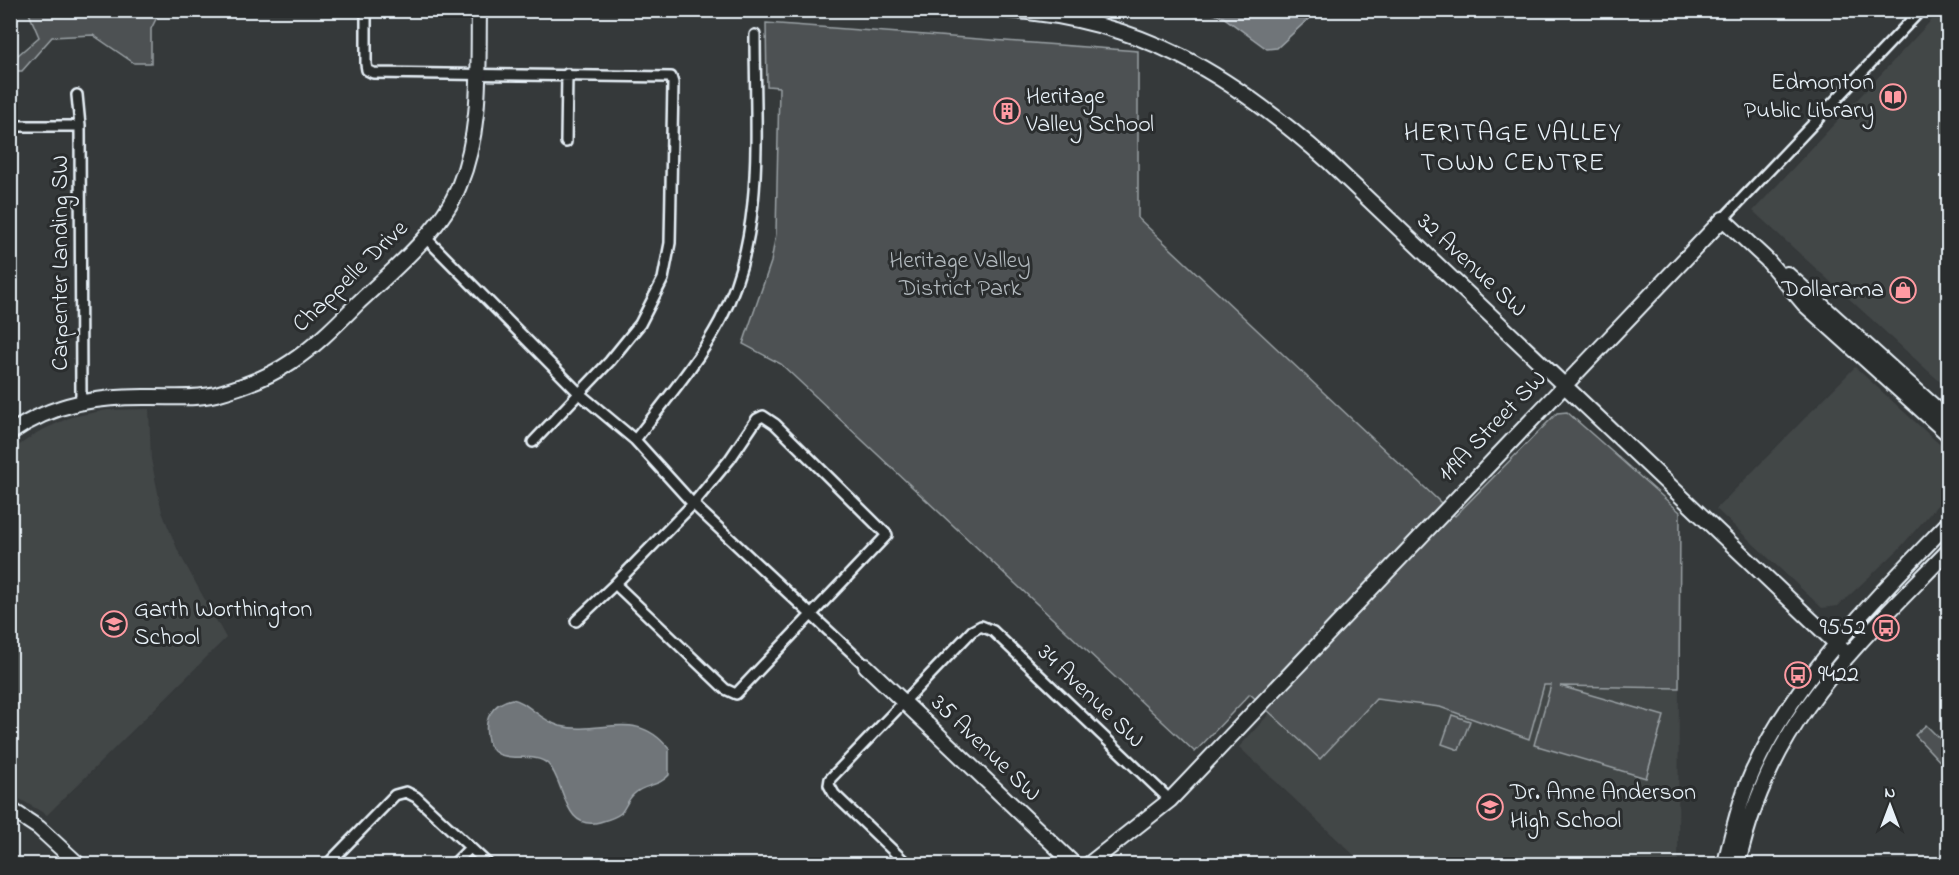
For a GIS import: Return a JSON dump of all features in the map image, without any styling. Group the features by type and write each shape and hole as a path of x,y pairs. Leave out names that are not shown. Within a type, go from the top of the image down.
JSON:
{"street":[{"path":"366,10 367,70 373,73 666,75 671,76 674,83 670,243 663,279 640,324 580,394 533,442"},
{"name":"Chappelle Drive","path":"10,433 42,414 81,401 106,397 195,397 253,382 290,364 318,343 425,237 459,187 477,117 479,10"},
{"name":"32 Avenue SW","path":"1006,10 1067,18 1135,36 1185,57 1243,91 1328,161 1842,650"},
{"name":"119A Street SW","path":"1089,864 1170,800 1921,10"},
{"path":"635,440 684,376 720,321 747,251 755,162 755,34"},
{"path":"566,142 567,74"},
{"name":"Carpenter Landing SW","path":"77,95 80,126 81,401"},
{"name":"Carpenter Landing SW","path":"10,126 80,126"},
{"path":"1723,219 1767,260 1804,304 1948,434"},
{"path":"425,237 580,394 635,440 693,504 866,666"},
{"path":"1767,260 1798,282 1948,419"},
{"path":"576,621 693,504 730,459 757,419 763,416 769,418 887,535 736,694 725,689 615,584"},
{"path":"1738,864 1749,822 1774,762 1805,708 1842,650 1948,523"},
{"path":"1928,571 1948,540"},
{"path":"1725,864 1746,786 1767,741 1793,699 1948,551"},
{"name":"34 Avenue SW","path":"904,702 972,631 981,626 993,631 1170,800"},
{"name":"35 Avenue SW","path":"866,666 1074,864"},
{"path":"904,702 832,777 829,785 834,794 907,864"},
{"path":"328,864 395,795 406,792 416,797 488,864"},
{"path":"10,809 39,828 78,864"},
{"path":"454,864 470,848"}],"shaded area":[{"path":"1206,11 1317,11 1277,48 1267,49 1223,17"},
{"path":"1940,11 1948,11 1948,389 1753,211"},
{"path":"1855,367 1948,452 1948,493 1898,550 1838,606 1822,608 1716,509"},
{"name":"Garth Worthington School","path":"149,409 151,459 162,512 178,551 226,638 47,815 11,794 11,451 38,432 71,417 107,410"},
{"name":"Dr. Anne Anderson High School","path":"1544,685 1679,688 1678,864 1354,864 1354,855 1239,747 1270,713 1320,759 1376,699 1440,707 1529,739"},
{"path":"518,700 546,720 560,726 590,728 631,726 644,729 657,736 669,749 669,775 661,782 638,791 630,798 621,813 611,819 588,823 578,820 566,804 554,772 548,764 532,758 504,756 496,753 490,747 486,731 489,717 502,702"}],"green space":[{"path":"28,11 160,11 151,29 151,63 134,63 93,35 52,37 22,71 11,71 11,61 39,37"},
{"name":"Heritage Valley District Park","path":"766,23 1138,51 1138,218 1455,516 1557,413 1567,412 1680,512 1679,688 1560,686 1664,716 1646,778 1534,745 1551,685 1544,685 1529,739 1440,707 1376,699 1320,759 1250,694 1195,752 781,364 743,344 771,262 776,234 779,87 767,86"},
{"path":"1452,715 1470,721 1459,750 1442,744"},
{"path":"1926,725 1948,747 1948,770 1915,735"}],"place":[{"name":"Edmonton Public Library","path":"1893,97"},
{"name":"Heritage Valley School","path":"1007,111"},
{"name":"Dollarama","path":"1903,290"},
{"name":"Garth Worthington School","path":"114,624"},
{"name":"9552","path":"1886,628"},
{"name":"9422","path":"1798,675"},
{"name":"Dr. Anne Anderson High School","path":"1490,807"}],"district":[{"name":"HERITAGE VALLEY TOWN CENTRE","path":"1513,149"}]}
